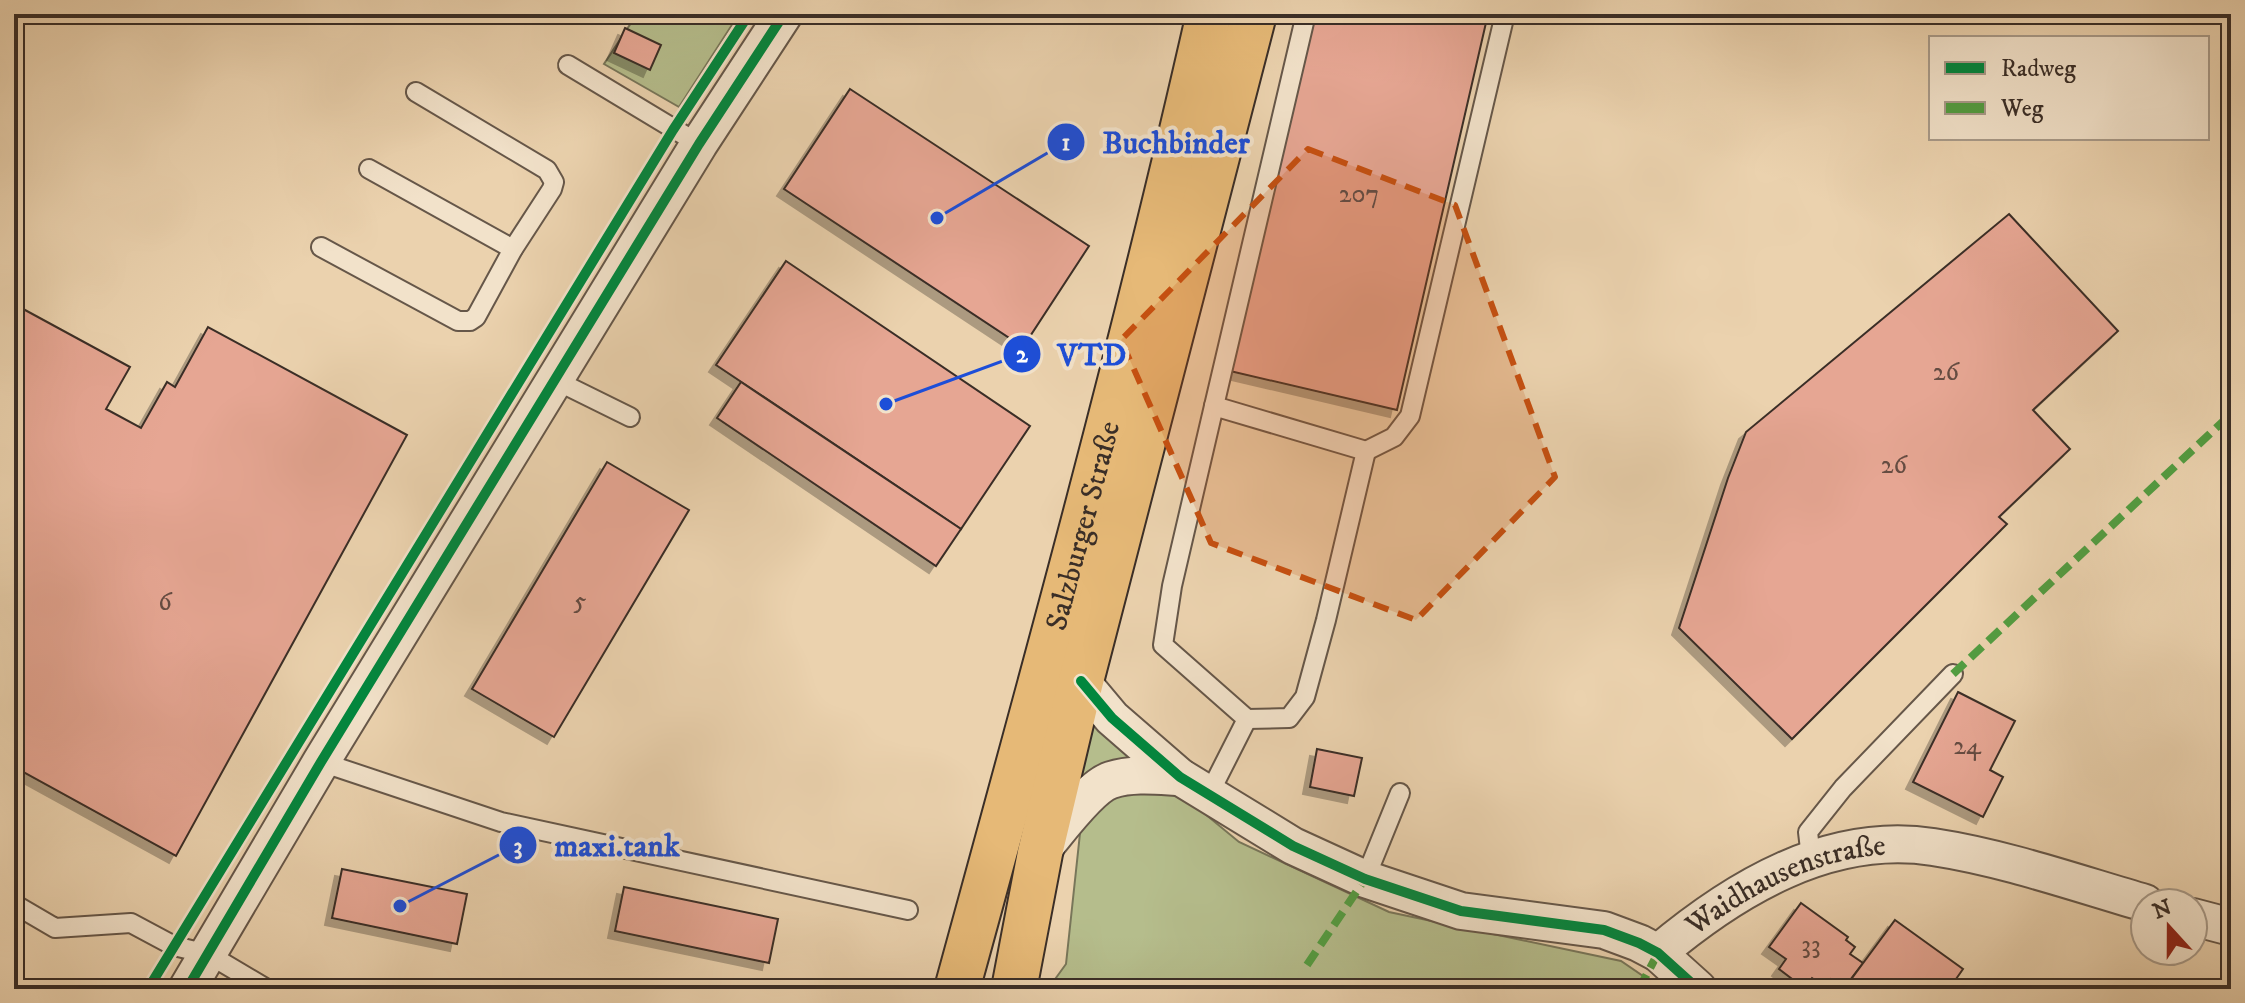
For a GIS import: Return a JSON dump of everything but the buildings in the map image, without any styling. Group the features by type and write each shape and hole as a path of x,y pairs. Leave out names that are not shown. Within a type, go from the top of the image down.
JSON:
{"main road":[{"name":"Salzburger Straße","path":"957,989 1040,688 1171,186 1209,14"},
{"name":"Salzburger Straße","path":"1014,989 1040,853 1081,681 1254,14"}],"street":[{"path":"187,989 321,762 699,144 784,14"},
{"name":"Waidhausenstraße","path":"1081,681 1112,718 1195,785 1293,846 1365,879 1461,911 1604,930 1658,953 1696,921 1771,876 1811,858 1851,848 1893,845 1931,847 1972,855 2129,899"},
{"path":"1040,853 1088,796 1108,781 1133,776 1195,785"},
{"path":"2209,921 2231,927"},
{"path":"1658,953 1698,989"}],"lane":[{"path":"1306,14 1172,586 1163,645 1247,719 1289,718 1305,697 1366,451"},
{"path":"1214,406 1366,451 1394,437 1410,416 1505,14"},
{"path":"568,65 699,144"},
{"path":"321,247 458,321 476,317 554,182 547,170 416,92"},
{"path":"369,169 513,249"},
{"path":"555,380 630,417"},
{"path":"1811,858 1808,832 1843,788 1953,674"},
{"path":"1195,785 1247,719"},
{"path":"321,762 501,822 908,910"},
{"path":"1365,879 1400,793"},
{"path":"14,904 55,928 131,923 174,946 208,954 267,989"}],"highlighted area":[{"path":"1308,149 1455,205 1555,477 1416,620 1211,543 1121,340"}],"green space":[{"path":"637,14 739,14 679,107 604,64"},
{"path":"1091,720 1239,842 1389,912 1621,961 1662,989 1048,989 1066,964 1081,824 1078,784"}],"marked path":[{"path":"1953,674 2231,414"},
{"path":"1307,965 1365,879"},
{"path":"1639,989 1658,953"}],"cycle path":[{"path":"148,989 673,130 749,14"},
{"path":"187,989 321,762 699,144 784,14"},
{"path":"1081,681 1112,718 1180,777 1293,846 1365,879 1461,911 1604,930 1658,953 1698,989"}],"place":[{"name":"Buchbinder","path":"937,218"},
{"name":"VTD","path":"886,404"},
{"name":"maxi.tank","path":"400,906"}]}
